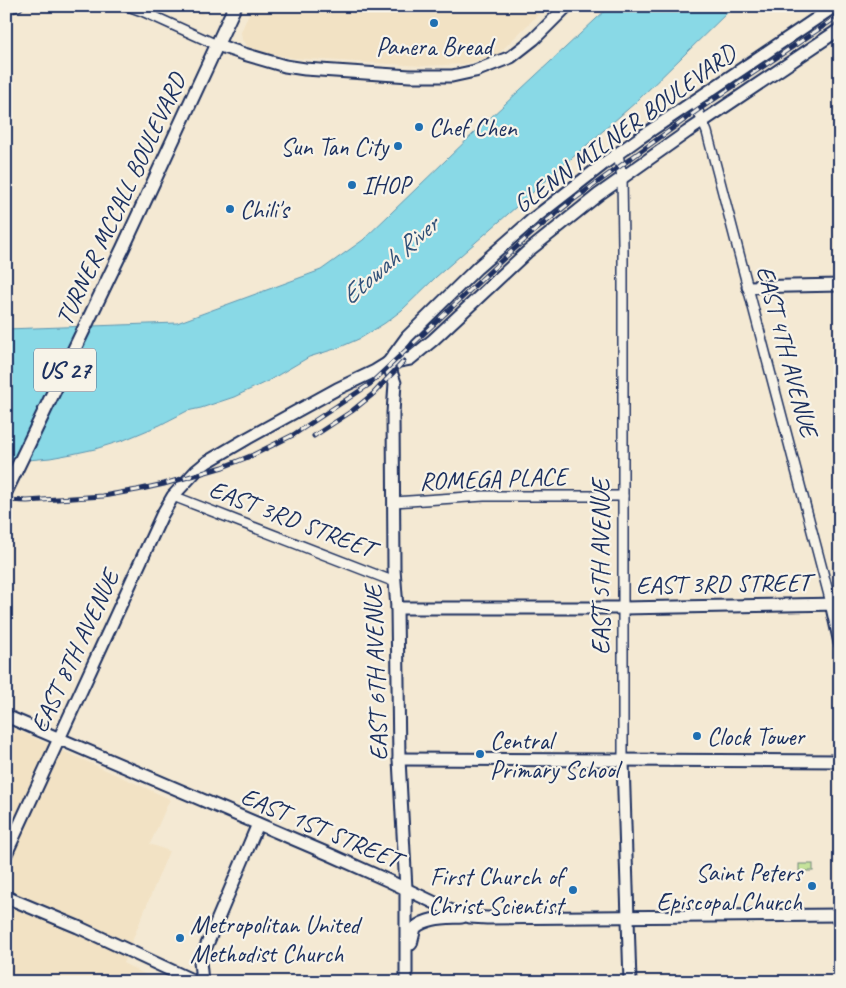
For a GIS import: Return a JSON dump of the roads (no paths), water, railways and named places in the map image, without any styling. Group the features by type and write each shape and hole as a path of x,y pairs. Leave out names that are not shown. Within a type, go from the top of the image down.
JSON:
{"main road":[{"name":"TURNER MCCALL BOULEVARD","path":"6,491 123,248 235,6"}],"street":[{"path":"6,10 18,6"},
{"path":"128,6 217,45 285,66 410,76 452,76 475,71 511,57 534,39 567,6"},
{"name":"GLENN MILNER BOULEVARD","path":"388,363 407,337 477,268 533,219 618,154 834,6"},
{"name":"GLENN MILNER BOULEVARD","path":"173,496 207,462 248,438 388,363 410,359 433,340 527,252 598,195 702,121 840,29"},
{"name":"EAST 4TH AVENUE","path":"694,101 707,132 835,603 840,643"},
{"name":"EAST 5TH AVENUE","path":"618,154 622,177 624,339 623,761 630,982"},
{"path":"748,287 840,285"},
{"name":"EAST 6TH AVENUE","path":"388,363 395,383 393,413 394,569 397,608 399,759 406,889 406,977"},
{"name":"EAST 3RD STREET","path":"173,496 395,582"},
{"name":"EAST 8TH AVENUE","path":"6,854 162,515 173,496"},
{"name":"ROMEGA PLACE","path":"394,502 484,496 623,496"},
{"name":"EAST 3RD STREET","path":"397,608 623,608 835,603"},
{"name":"EAST 1ST STREET","path":"6,716 331,855 456,913 470,917 840,915"},
{"path":"399,759 840,761"},
{"path":"202,982 200,961 258,824"},
{"path":"6,898 78,926 196,982"},
{"path":"406,977 415,928 428,920 470,917"}],"water":[{"name":"Etowah River","path":"610,6 734,6 636,102 385,323 361,338 309,357 268,381 234,397 187,411 124,440 72,454 6,462 6,329 177,323 321,270 363,240"}],"railway":[{"path":"6,500 27,501 103,496 164,484 223,467 253,455 293,435 370,384 501,261 573,200 698,110 840,15"},
{"path":"314,436 352,411 373,394 404,361"}],"place":[{"name":"Panera Bread","path":"434,23"},
{"name":"Chef Chen","path":"419,127"},
{"name":"Sun Tan City","path":"398,146"},
{"name":"IHOP","path":"352,185"},
{"name":"Chili's","path":"230,209"},
{"name":"Clock Tower","path":"697,736"},
{"name":"Central Primary School","path":"480,754"},
{"name":"Saint Peters Episcopal Church","path":"812,886"},
{"name":"First Church of Christ Scientist","path":"573,890"},
{"name":"Metropolitan United Methodist Church","path":"180,938"}]}
